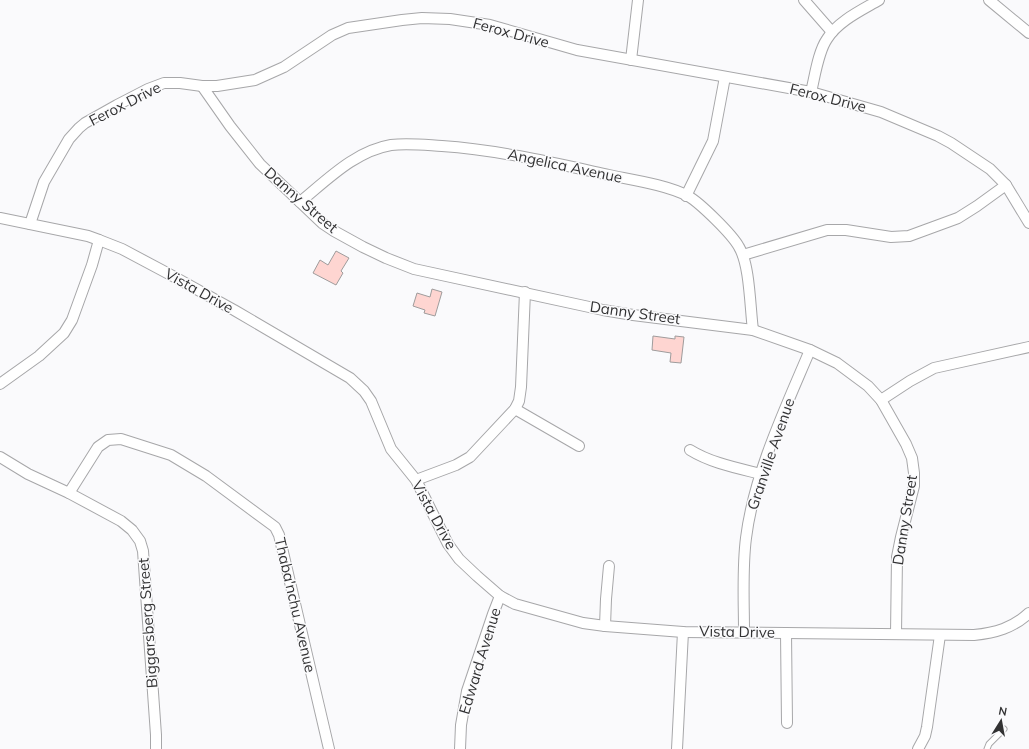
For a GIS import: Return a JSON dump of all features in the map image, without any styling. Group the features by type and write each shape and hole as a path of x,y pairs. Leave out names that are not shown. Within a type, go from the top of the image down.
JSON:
{"street":[{"path":"631,60 638,0"},
{"path":"804,0 832,32"},
{"path":"811,92 823,46 832,32 852,16 879,0"},
{"path":"989,0 1029,33"},
{"name":"Ferox Drive","path":"30,224 44,182 64,148 79,128 117,105 159,85 173,83 202,86 229,85 255,80 284,67 332,35 348,28 416,18 450,19 490,25 577,50 811,92 881,112 938,136 985,166 1006,185 1029,223"},
{"path":"686,196 713,141 725,77"},
{"name":"Danny Street","path":"202,86 251,154 272,177 322,223 334,231 386,258 414,269 633,315 753,330 810,350 837,363 868,386 881,400 906,444 912,458 914,473 914,486 900,537 897,557 896,634"},
{"name":"Angelica Avenue","path":"300,202 355,159 372,150 407,144 458,147 498,152 628,179 671,190 694,200 739,246 747,270 753,330"},
{"path":"743,255 827,230 846,230 891,237 909,236 958,218 1006,185"},
{"name":"Vista Drive","path":"0,218 99,240 122,249 234,310 350,378 364,391 371,401 391,449 416,480 448,544 464,564 500,596 515,604 583,623 683,632 974,635 991,634 1002,630 1013,625 1029,613"},
{"path":"2,381 39,356 64,333 72,320 80,299 99,240"},
{"path":"416,480 460,463 470,456 515,409 519,401 522,381 524,292"},
{"path":"881,400 910,381 934,368 1029,346"},
{"name":"Granville Avenue","path":"744,632 744,564 746,537 750,515 761,474 782,416 810,350"},
{"path":"515,409 579,446"},
{"name":"Thaba'nchu Avenue","path":"69,493 98,447 108,440 121,439 171,455 206,476 275,527 280,535 329,749"},
{"path":"690,450 716,463 761,474"},
{"name":"Biggarsberg Street","path":"0,457 28,474 69,493 121,521 132,530 141,546 143,551 156,749"},
{"path":"605,626 609,566"},
{"name":"Edward Avenue","path":"460,749 461,725 467,690 500,596"},
{"path":"677,749 683,632"},
{"path":"786,633 787,723"},
{"path":"918,749 922,743 927,727 940,635"}],"lane":[{"path":"987,749 989,744 1004,729"}],"building":[{"path":"336,251 349,258 341,271 343,273 336,285 313,273 320,260 328,265"},
{"path":"432,289 442,292 435,316 424,313 425,310 413,306 417,293 430,297"},
{"path":"653,336 675,339 675,336 684,337 681,363 670,362 671,353 652,350"}]}
